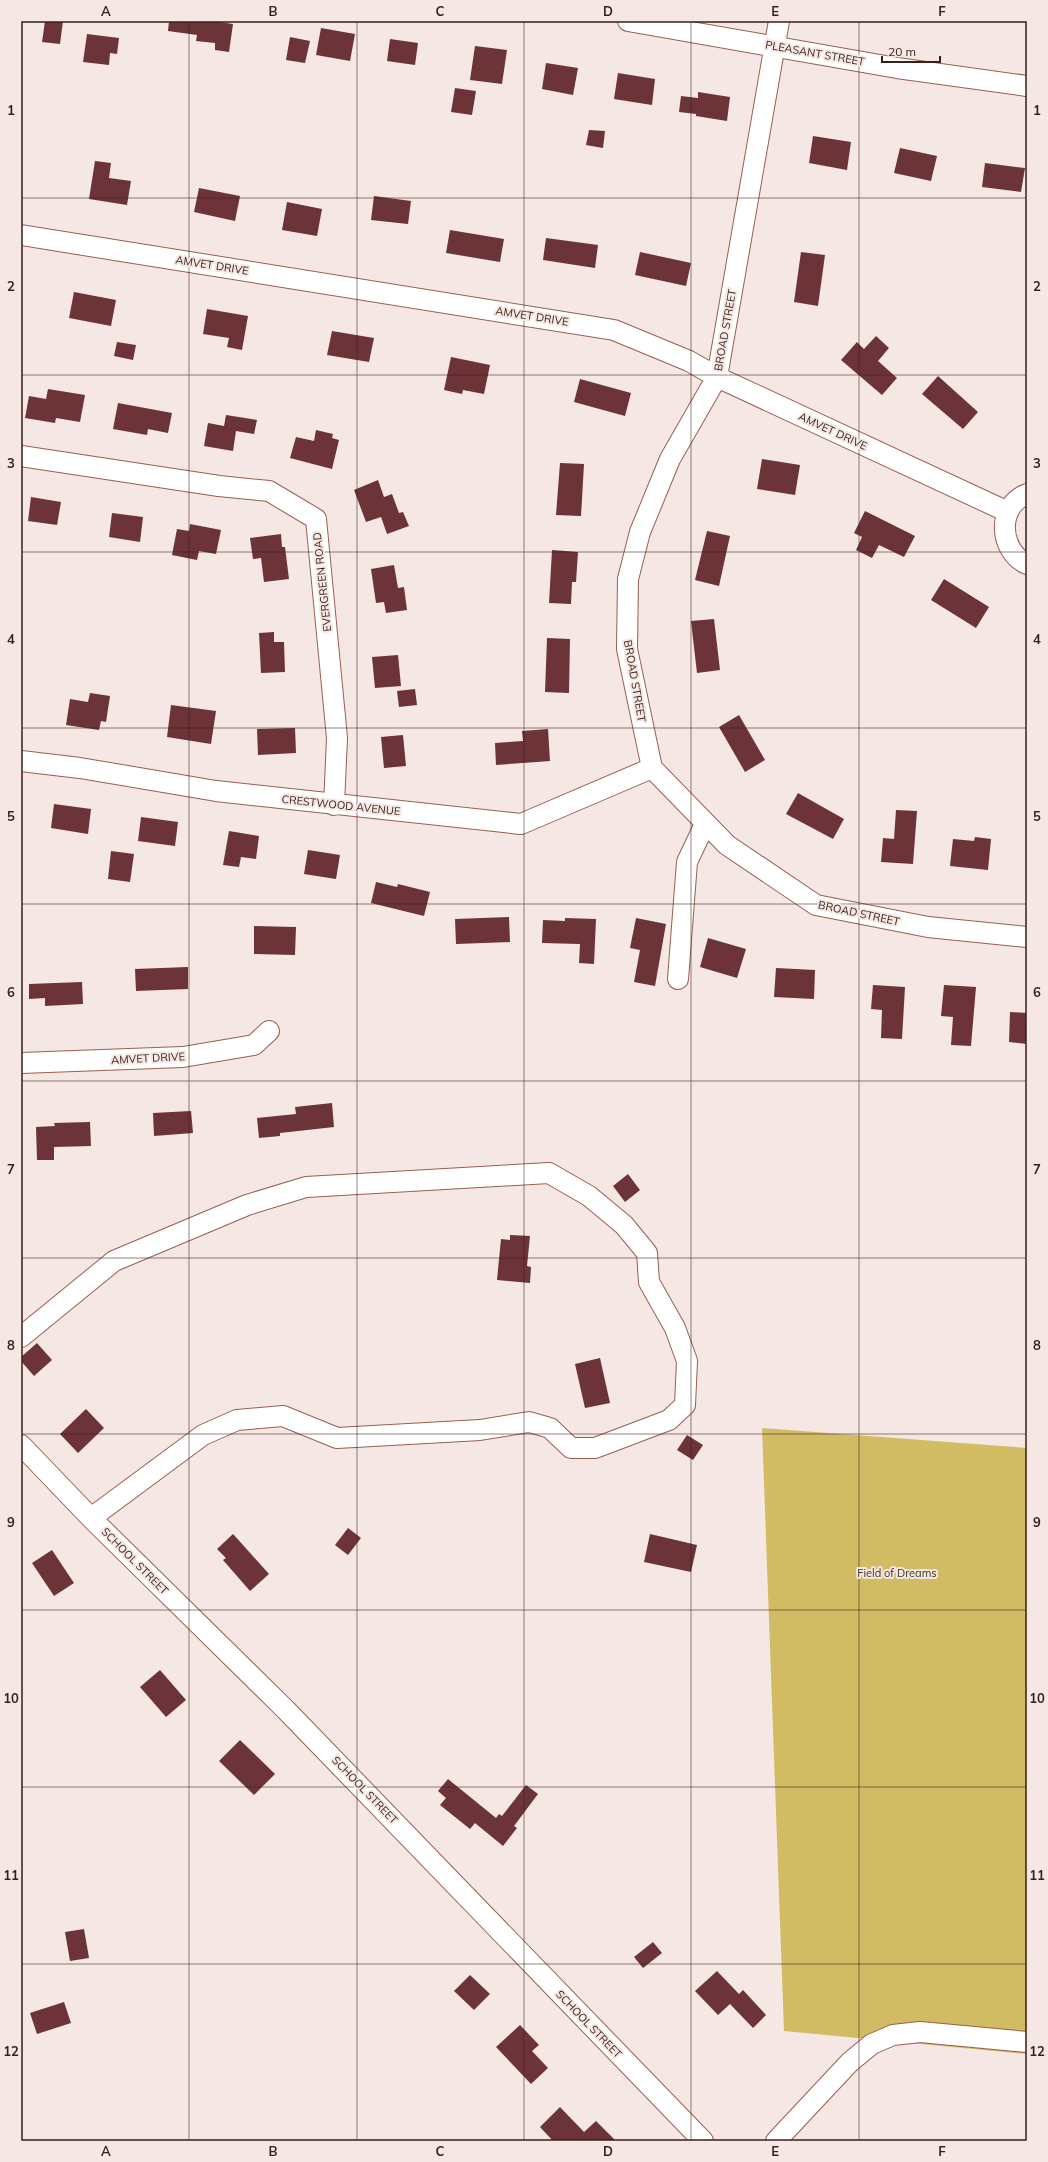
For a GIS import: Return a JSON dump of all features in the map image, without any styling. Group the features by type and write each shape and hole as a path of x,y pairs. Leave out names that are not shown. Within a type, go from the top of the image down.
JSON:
{"street":[{"name":"PLEASANT STREET","path":"628,21 896,68 1027,86"},
{"name":"BROAD STREET","path":"779,21 776,46 717,377 670,459 640,532 628,579 627,648 652,768 726,845 816,905 928,928 1027,937"},
{"name":"AMVET DRIVE","path":"21,235 614,330 688,361 717,377 1008,512"},
{"name":"EVERGREEN ROAD","path":"21,456 220,486 269,491 316,519 337,738 334,805"},
{"path":"1027,494 1015,503 1008,512 1005,524 1005,536 1008,547 1016,556 1027,564"},
{"name":"CRESTWOOD AVENUE","path":"21,761 80,768 216,790 334,805 521,824 652,768"},
{"path":"678,979 687,862 706,824"},
{"name":"AMVET DRIVE","path":"21,1063 183,1058 254,1045 269,1032"},
{"path":"21,1337 114,1261 247,1205 306,1188 549,1173 589,1196 624,1225 647,1253 649,1282 675,1328 687,1361 685,1405 669,1420 595,1448 571,1448 550,1428 529,1422 480,1430 337,1438 282,1416 237,1420 203,1435 91,1518"},
{"name":"SCHOOL STREET","path":"21,1445 91,1518 297,1720 703,2141"},
{"path":"776,2141 850,2062 872,2044 893,2035 920,2032 1027,2042"}],"green space":[{"name":"Field of Dreams","path":"762,1428 1027,1448 1027,2054 784,2031"}],"building":[{"path":"45,21 63,21 60,44 42,42"},
{"path":"169,21 213,21 233,24 229,52 215,50 215,43 196,41 197,35 168,31"},
{"path":"321,28 355,34 350,61 316,55"},
{"path":"87,34 119,38 117,54 110,53 109,65 83,62"},
{"path":"290,37 310,41 305,63 286,60"},
{"path":"390,39 418,43 415,65 387,61"},
{"path":"475,46 507,50 502,84 470,80"},
{"path":"546,63 578,68 573,95 542,89"},
{"path":"618,73 655,79 652,105 614,99"},
{"path":"455,88 476,91 472,115 451,112"},
{"path":"698,92 730,97 727,121 679,112 681,96 698,98"},
{"path":"589,130 605,131 603,148 586,145"},
{"path":"813,136 851,142 847,170 809,163"},
{"path":"900,148 937,156 931,181 894,173"},
{"path":"95,161 111,163 109,178 131,181 127,205 89,199"},
{"path":"985,163 1025,168 1021,192 982,187"},
{"path":"199,188 240,196 235,221 194,212"},
{"path":"374,196 411,201 408,224 371,220"},
{"path":"287,202 322,209 317,236 282,230"},
{"path":"450,230 504,239 500,262 446,253"},
{"path":"546,238 598,245 595,268 543,260"},
{"path":"640,252 691,263 686,286 635,275"},
{"path":"801,252 825,255 818,306 794,302"},
{"path":"74,292 116,300 111,326 69,318"},
{"path":"207,309 248,316 242,350 227,347 229,338 203,334"},
{"path":"332,331 374,338 369,362 327,355"},
{"path":"876,336 889,348 878,361 897,378 882,395 841,360 857,342 864,349"},
{"path":"117,342 136,345 133,360 114,356"},
{"path":"451,357 490,365 484,394 463,390 462,394 444,390"},
{"path":"938,376 978,412 963,429 922,394"},
{"path":"580,379 631,393 625,416 574,402"},
{"path":"48,389 85,395 80,422 56,418 55,423 25,418 29,396 46,399"},
{"path":"118,403 172,413 168,433 148,429 147,435 113,429"},
{"path":"226,415 257,420 254,434 236,431 233,451 204,446 208,423 224,426"},
{"path":"316,430 333,434 332,438 339,440 332,469 290,458 296,437 314,441"},
{"path":"762,459 800,465 795,495 757,489"},
{"path":"560,463 584,464 581,516 556,515"},
{"path":"378,480 384,497 392,494 399,513 403,512 409,526 387,534 381,517 366,522 354,490"},
{"path":"31,497 61,502 57,525 28,521"},
{"path":"865,511 915,536 904,557 879,545 872,558 856,550 862,537 854,533"},
{"path":"112,513 143,517 140,542 109,537"},
{"path":"190,524 221,530 216,554 199,551 197,560 172,555 177,529 189,531"},
{"path":"707,531 730,536 719,586 695,580"},
{"path":"281,534 282,547 285,547 289,579 264,582 261,558 253,559 250,538"},
{"path":"552,550 578,552 576,582 572,582 571,604 549,603"},
{"path":"394,565 398,588 404,587 407,610 386,613 384,602 376,603 371,569"},
{"path":"944,579 989,607 976,628 931,600"},
{"path":"714,619 720,670 697,673 691,621"},
{"path":"274,632 274,642 284,642 285,672 261,673 259,633"},
{"path":"547,638 570,639 569,693 545,692"},
{"path":"398,655 401,686 375,688 372,657"},
{"path":"415,689 417,705 399,707 397,691"},
{"path":"90,693 110,696 106,722 101,721 99,730 66,725 70,699 88,702"},
{"path":"171,705 216,711 211,744 167,737"},
{"path":"739,715 765,760 745,772 719,727"},
{"path":"295,728 296,753 258,755 257,729"},
{"path":"548,729 550,761 496,765 495,743 523,741 522,731"},
{"path":"403,735 406,766 384,768 381,737"},
{"path":"798,793 844,819 833,839 786,814"},
{"path":"54,804 91,809 88,834 51,828"},
{"path":"896,810 917,811 913,864 881,862 883,838 894,839"},
{"path":"141,817 178,822 175,846 138,841"},
{"path":"229,831 259,836 256,859 241,857 239,867 223,865"},
{"path":"975,837 991,839 988,870 950,866 953,839 974,841"},
{"path":"308,850 340,855 336,879 304,874"},
{"path":"111,851 134,854 130,882 108,879"},
{"path":"376,882 397,887 398,884 430,892 424,916 371,903"},
{"path":"509,917 510,942 456,944 455,919"},
{"path":"565,918 596,919 594,964 579,963 580,944 542,943 543,920 565,921"},
{"path":"636,918 666,924 655,986 634,982 640,950 630,948"},
{"path":"254,926 296,927 295,955 254,954"},
{"path":"708,938 746,949 737,978 700,967"},
{"path":"188,967 188,989 136,991 135,969"},
{"path":"776,968 815,970 814,999 774,997"},
{"path":"82,982 83,1004 45,1006 45,998 29,999 29,984"},
{"path":"873,985 905,987 902,1039 881,1038 882,1010 871,1009"},
{"path":"944,985 976,987 971,1046 951,1045 953,1017 941,1016"},
{"path":"1010,1012 1027,1013 1027,1044 1009,1042"},
{"path":"332,1103 334,1127 280,1133 280,1136 259,1138 257,1118 296,1114 295,1107"},
{"path":"191,1111 193,1133 154,1136 153,1113"},
{"path":"90,1122 91,1146 54,1147 54,1160 37,1160 36,1127 55,1126 54,1123"},
{"path":"628,1174 640,1190 625,1202 613,1186"},
{"path":"510,1235 530,1236 527,1266 531,1267 530,1283 497,1280 501,1239 510,1240"},
{"path":"37,1343 52,1360 34,1376 21,1361 21,1357"},
{"path":"600,1358 610,1403 585,1408 575,1364"},
{"path":"86,1409 104,1428 78,1453 60,1434"},
{"path":"687,1435 703,1445 693,1460 677,1450"},
{"path":"348,1528 361,1538 348,1555 335,1545"},
{"path":"233,1534 269,1574 250,1591 223,1560 226,1558 217,1549"},
{"path":"650,1534 697,1545 691,1572 644,1562"},
{"path":"52,1550 74,1583 54,1596 32,1563"},
{"path":"160,1670 186,1700 166,1717 140,1687"},
{"path":"240,1740 275,1774 254,1795 219,1761"},
{"path":"448,1779 496,1818 499,1814 502,1816 526,1785 538,1794 514,1826 517,1828 503,1846 475,1823 470,1829 440,1805 446,1798 438,1791"},
{"path":"84,1929 89,1958 70,1961 65,1932"},
{"path":"653,1942 662,1953 643,1968 634,1957"},
{"path":"717,1971 739,1994 743,1990 766,2015 753,2028 730,2004 718,2015 695,1991"},
{"path":"470,1975 490,1994 474,2010 454,1991"},
{"path":"64,2002 71,2023 37,2034 30,2013"},
{"path":"520,2025 539,2045 532,2051 548,2068 531,2084 496,2047"},
{"path":"560,2107 584,2132 596,2121 616,2141 553,2141 540,2127"}]}
